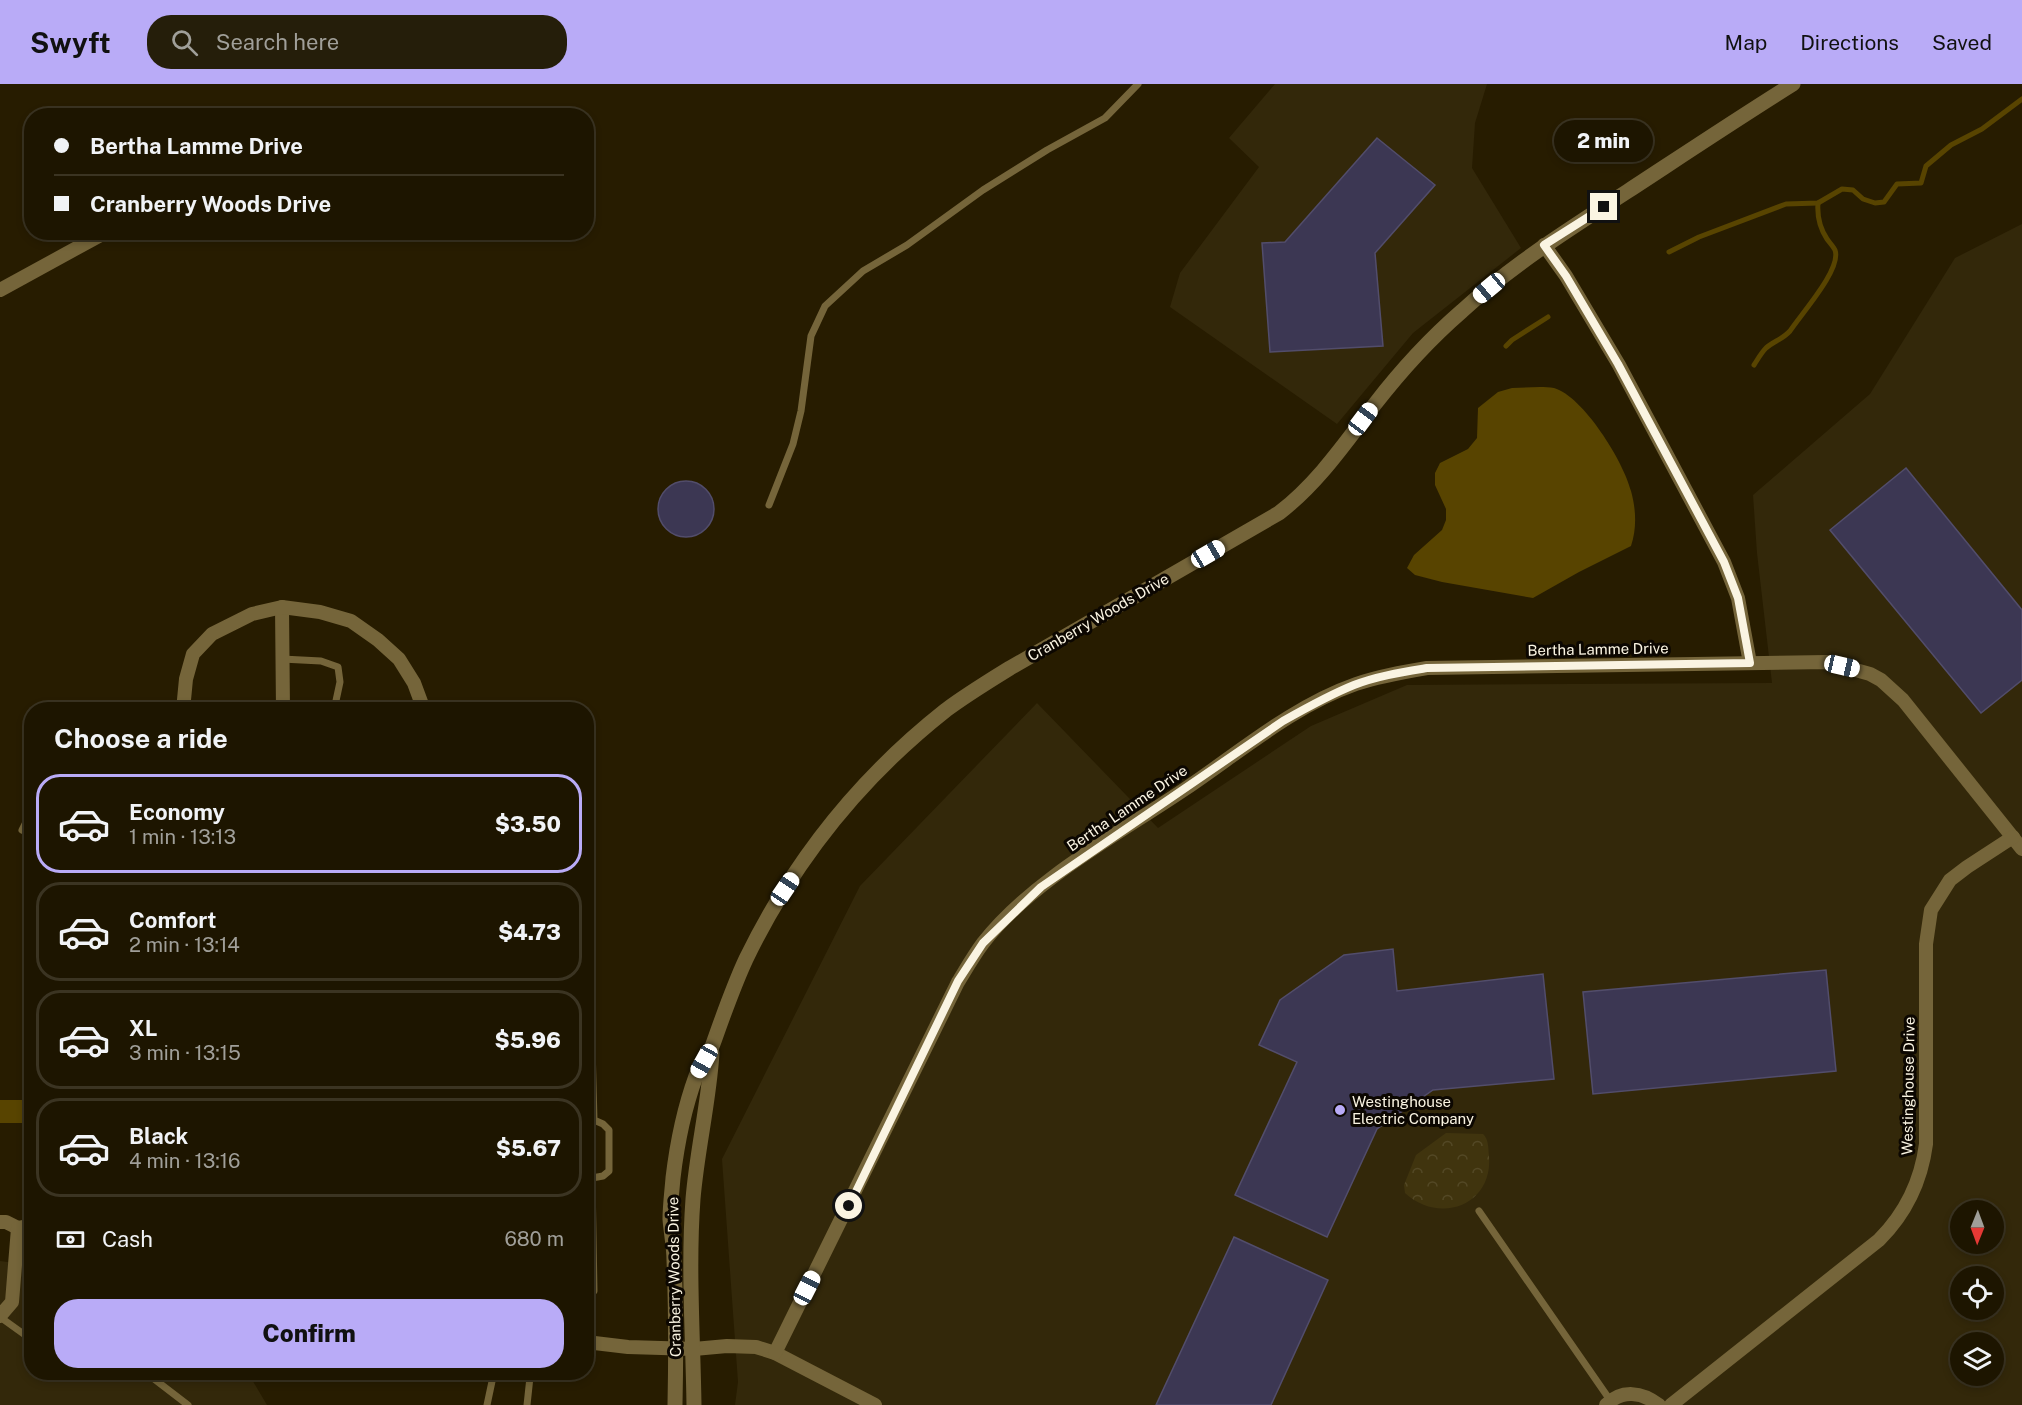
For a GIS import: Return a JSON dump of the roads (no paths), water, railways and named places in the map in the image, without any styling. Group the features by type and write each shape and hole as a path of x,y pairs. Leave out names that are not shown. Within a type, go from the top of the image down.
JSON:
{"street":[{"name":"Cranberry Woods Drive","path":"675,1405 674,1255 670,1218 677,1149 688,1101 697,1075 712,1047 745,961 785,889 815,844 844,808 880,768 948,709 1010,668 1279,513 1309,487 1377,401 1454,318 1502,276 1544,245 1792,84"},
{"path":"0,290 91,240"},
{"path":"1544,245 1566,276 1618,364 1724,562 1738,598 1750,663"},
{"path":"282,607 283,702"},
{"path":"184,702 186,679 193,654 212,634 252,614 282,607 320,612 351,621 378,640 399,659 414,683 421,702"},
{"name":"Bertha Lamme Drive","path":"775,1353 958,981 983,943 1011,914 1051,880 1283,721 1322,699 1356,684 1396,673 1427,668 1827,662 1857,669 1881,680 1903,700 2022,849"},
{"name":"Westinghouse Drive","path":"1671,1405 1879,1240 1891,1228 1912,1196 1923,1164 1926,1144 1926,944 1931,910 1950,880 2013,837"},
{"name":"Cranberry Woods Drive","path":"694,1405 693,1200 712,1047"},
{"path":"0,1222 24,1226"},
{"path":"0,1317 12,1302 24,1232"},
{"path":"594,1343 628,1347 694,1349 756,1347 775,1353 875,1405"},
{"path":"1608,1403 1622,1395 1635,1394 1648,1397 1659,1405"}],"lane":[{"path":"770,505 793,444 801,411 811,336 825,306 863,271 907,245 983,190 1047,150 1105,118 1138,84"},
{"path":"282,658 321,661 338,667 340,682 336,702"},
{"path":"22,830 24,826"},
{"path":"594,1120 609,1130 609,1171 603,1176 594,1176"},
{"path":"1479,1211 1608,1403"},
{"path":"0,1317 24,1334"},
{"path":"155,1380 188,1405"},
{"path":"487,1405 492,1380"},
{"path":"527,1405 530,1380"}],"waterway":[{"path":"1669,252 1699,237 1786,204 1818,203 1842,189 1853,190 1863,199 1875,203 1884,202 1897,184 1921,183 1926,166 1951,145 1982,129 2022,99"},
{"path":"1754,365 1766,348 1790,331 1827,279 1836,258 1835,250 1820,226 1818,203"},
{"path":"1506,346 1548,317"}],"place":[{"name":"Westinghouse Electric Company","path":"1340,1110"}]}
